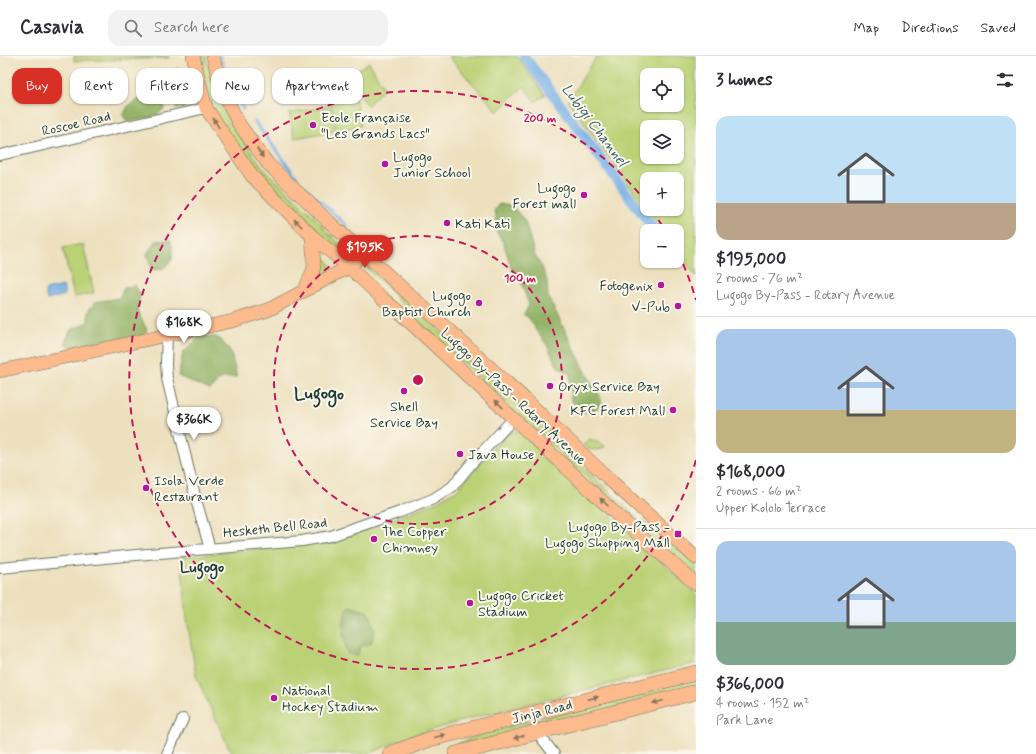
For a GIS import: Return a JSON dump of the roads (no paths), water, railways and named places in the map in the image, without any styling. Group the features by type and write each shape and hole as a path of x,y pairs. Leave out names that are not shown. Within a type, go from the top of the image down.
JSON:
{"highway":[{"name":"Jinja Road","path":"390,754 430,739 696,673"},
{"name":"Jinja Road","path":"456,754 696,692"}],"main road":[{"name":"Lugogo By-Pass - Rotary Avenue","path":"193,56 206,108 252,176 312,236 400,313 629,526 696,584"},
{"name":"Lugogo By-Pass - Rotary Avenue","path":"213,56 218,76 227,100 239,124 268,164 327,220 527,401 641,509 696,558"},
{"path":"304,291 313,272 314,260 312,236"},
{"path":"0,371 233,321 268,310 349,267 364,253"},
{"path":"400,313 414,298"},
{"path":"629,526 637,524 641,520 641,509"}],"street":[{"name":"Roscoe Road","path":"0,155 206,108"},
{"path":"167,335 167,378 195,496 210,549"},
{"name":"Hesketh Bell Road","path":"0,568 302,541 331,536 433,499 452,487 471,464 514,418"},
{"path":"167,754 183,719"},
{"path":"537,732 554,754"}],"water":[{"path":"63,286 65,295 47,300 45,290"}],"waterway":[{"path":"220,56 226,74 243,109"},
{"name":"Lubigi Channel","path":"524,56 650,224"},
{"path":"255,122 297,178"},
{"path":"305,187 347,226"}],"place":[{"name":"Ecole Française \"Les Grands Lacs\"","path":"313,125"},
{"name":"Lugogo Junior School","path":"385,164"},
{"name":"Lugogo Forest mall","path":"584,195"},
{"name":"Kati Kati","path":"447,223"},
{"name":"Fotogenix","path":"661,285"},
{"name":"Lugogo Baptist Church","path":"479,303"},
{"name":"V-Pub","path":"678,306"},
{"name":"Oryx Service Bay","path":"550,386"},
{"name":"Shell Service Bay","path":"404,391"},
{"name":"KFC Forest Mall","path":"673,410"},
{"name":"Java House","path":"460,454"},
{"name":"Isola Verde Restaurant","path":"146,488"},
{"name":"Lugogo By-Pass - Lugogo Shopping Mall","path":"678,534"},
{"name":"The Copper Chimney","path":"374,539"},
{"name":"Lugogo Cricket Stadium","path":"470,603"},
{"name":"National Hockey Stadium","path":"274,698"}],"district":[{"name":"Lugogo","path":"319,393"},
{"name":"Lugogo","path":"202,566"}]}
